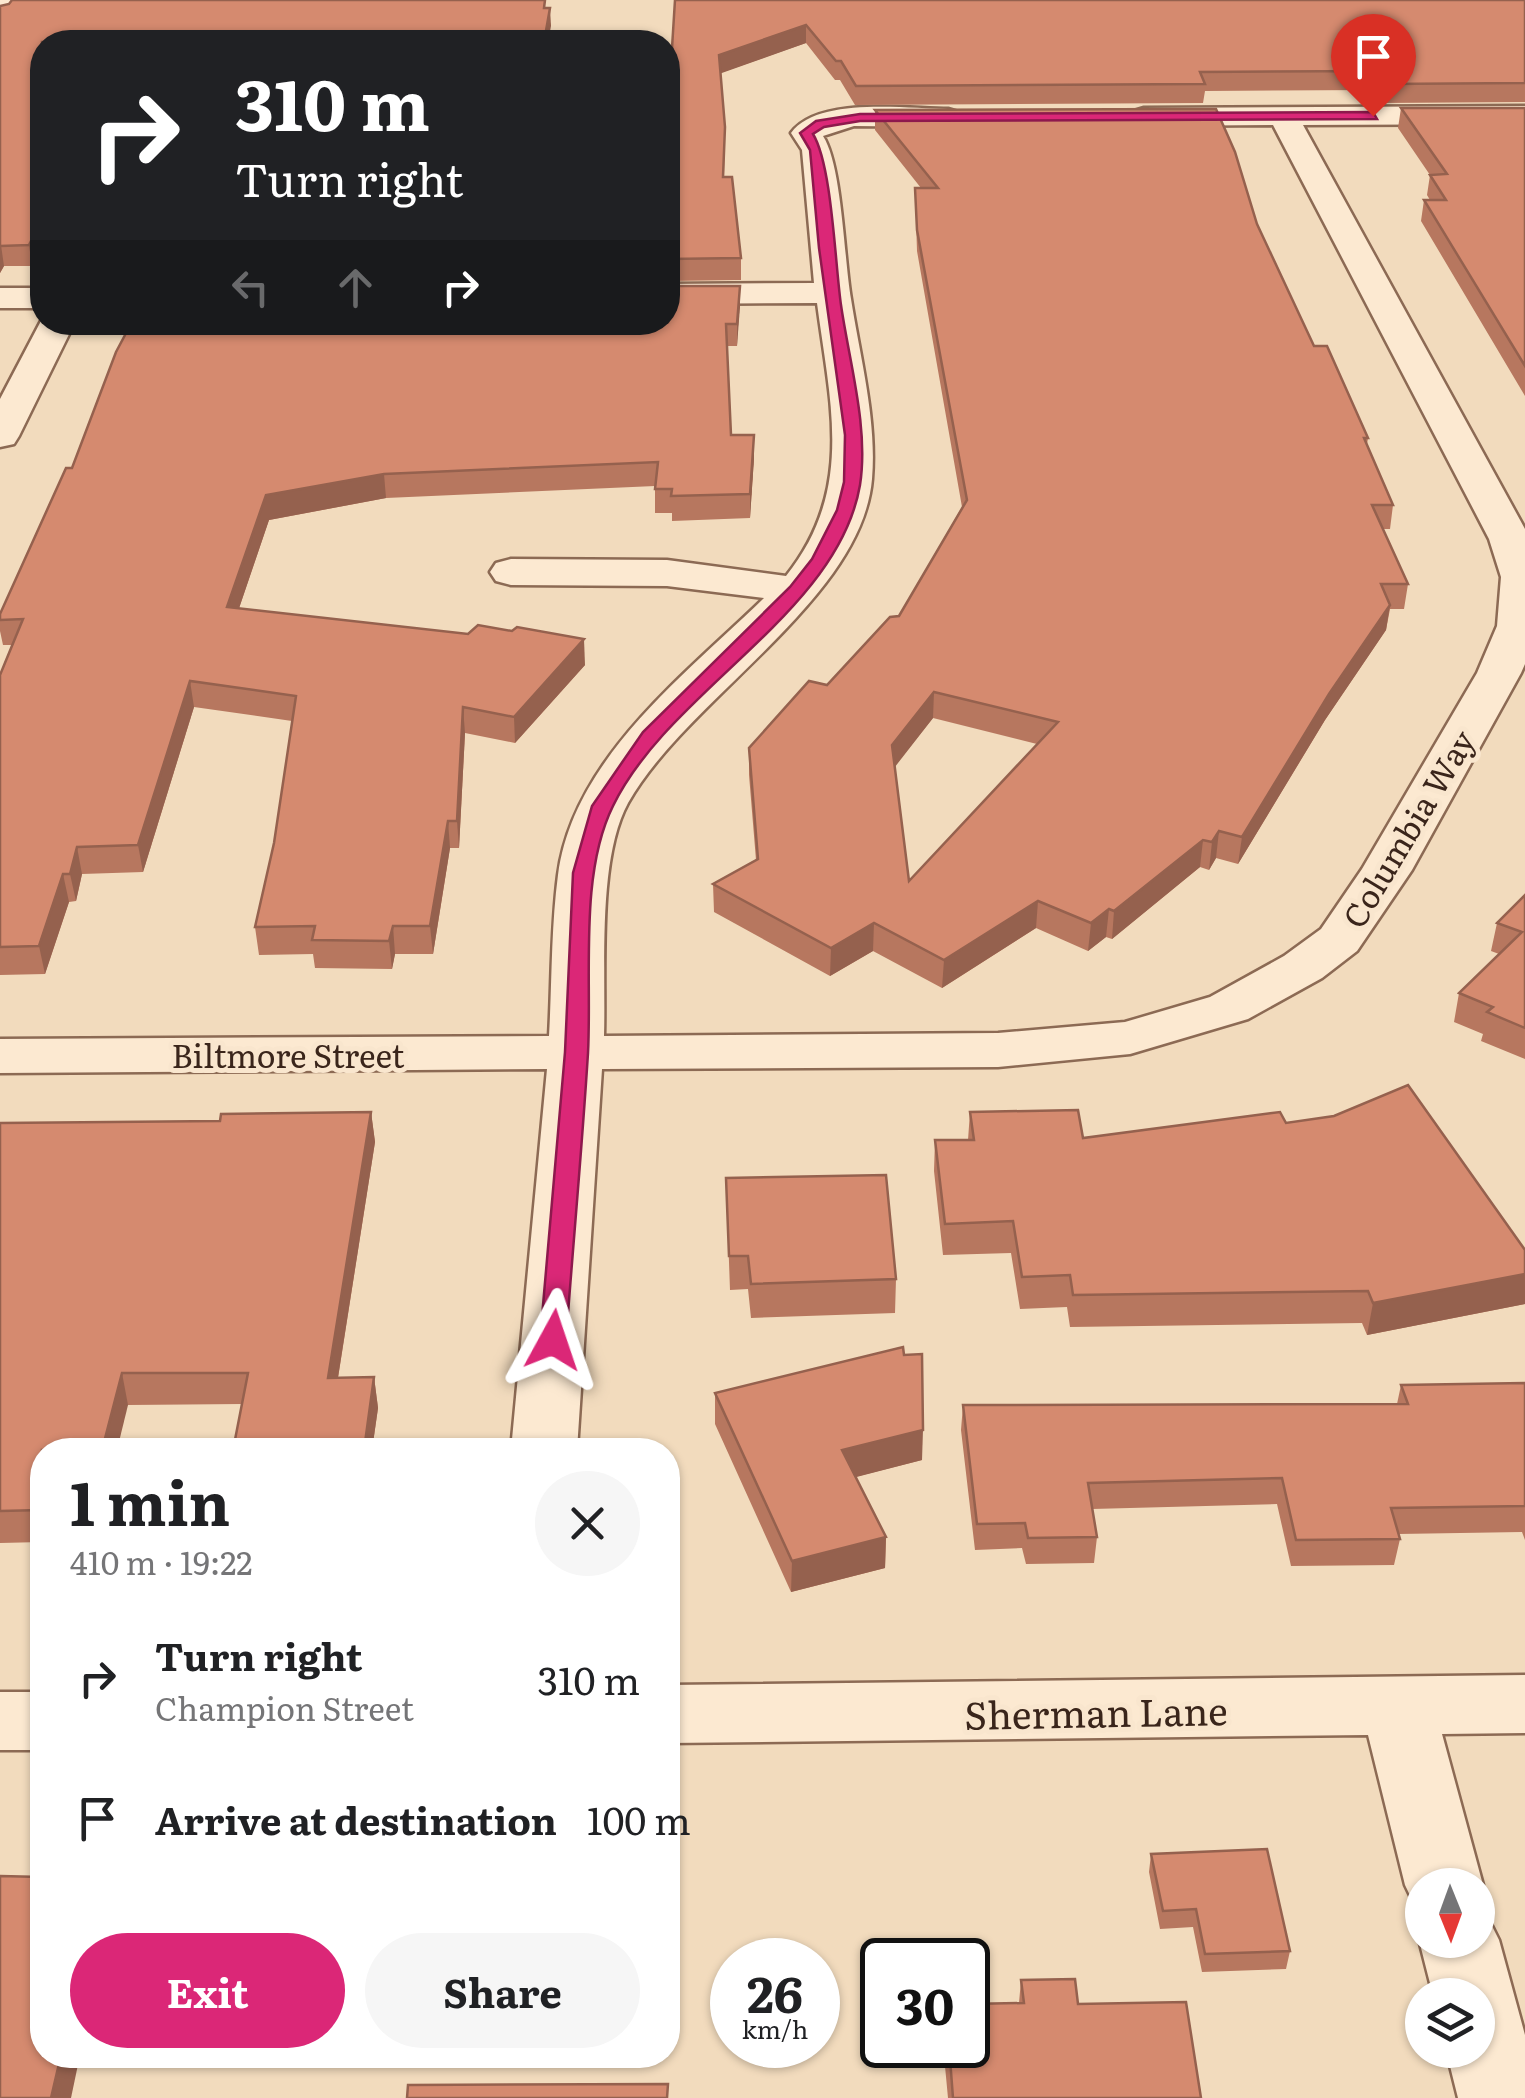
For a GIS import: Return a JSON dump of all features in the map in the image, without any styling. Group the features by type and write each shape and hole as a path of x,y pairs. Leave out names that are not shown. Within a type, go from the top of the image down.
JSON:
{"street":[{"path":"0,14 11,0"},
{"path":"1108,118 1525,115"},
{"name":"Columbia Way","path":"576,1052 998,1050 1130,1038 1230,1008 1304,967 1339,940 1387,870 1499,673 1519,626 1522,577 1510,538 1283,116"},
{"path":"545,1438 576,1052 584,873 602,806 650,736 820,561 845,510 852,482 852,435 817,150 806,133 813,127 860,117 971,118"},
{"path":"680,294 833,293"},
{"path":"0,298 30,298"},
{"path":"0,436 51,335"},
{"path":"511,572 666,574 796,590"},
{"name":"Biltmore Street","path":"0,1056 576,1052"},
{"name":"Sherman Lane","path":"680,1714 1525,1704"},
{"path":"1398,1706 1440,1868"},
{"path":"0,1721 30,1720"},
{"path":"1492,2068 1500,2098"}],"building":[{"path":"12,0 545,0 544,8 550,8 546,30 30,30 30,243 0,246 0,6"},
{"path":"675,0 1525,0 1525,83 1383,84 1375,71 1200,72 1205,84 856,86 841,61 836,61 806,25 719,55 725,127 723,177 732,177 741,258 680,259 680,30 673,30"},
{"path":"1401,108 1525,108 1525,366 1424,200 1446,200 1430,175 1447,174"},
{"path":"1216,109 1235,152 1257,224 1314,346 1327,346 1368,438 1364,438 1393,505 1372,505 1408,584 1381,584 1390,605 1329,694 1242,837 1219,831 1212,842 1203,840 1114,911 1109,909 1091,923 1038,901 944,960 874,923 831,948 713,884 758,859 749,748 809,681 827,685 890,617 899,616 967,500 917,230 915,188 938,188 875,110","holes":["934,692 1058,722 909,881 892,745"]},
{"path":"680,286 740,286 737,324 726,324 731,435 754,435 750,494 671,496 672,489 655,489 658,462 384,474 266,495 227,607 468,634 478,625 512,631 517,627 584,639 514,717 463,707 457,821 448,821 430,926 393,926 389,941 312,940 315,926 255,927 274,843 296,696 190,681 138,845 77,847 70,874 63,874 39,946 0,947 0,675 23,619 0,620 0,614 66,468 72,468 125,335 680,335"},
{"path":"1525,895 1525,1028 1487,1012 1493,1007 1459,993 1522,932 1497,923"},
{"path":"1408,1085 1525,1250 1525,1274 1373,1303 1368,1291 1073,1295 1070,1275 1022,1277 1013,1221 945,1224 935,1140 974,1140 970,1112 1078,1110 1083,1138 1280,1112 1286,1123 1334,1116"},
{"path":"371,1112 328,1378 374,1377 366,1438 235,1438 248,1373 122,1373 105,1438 30,1438 30,1510 0,1511 0,1123 220,1121 221,1114"},
{"path":"886,1175 896,1279 751,1284 748,1256 729,1256 726,1178"},
{"path":"903,1347 904,1355 922,1354 923,1430 842,1450 886,1537 792,1561 715,1393"},
{"path":"1525,1383 1525,1506 1391,1508 1400,1539 1296,1540 1282,1478 1088,1483 1097,1537 1028,1538 1025,1523 977,1524 963,1405 1408,1404 1401,1385"},
{"path":"1267,1849 1290,1951 1205,1954 1196,1909 1163,1911 1151,1854"},
{"path":"0,1876 30,1877 30,2068 58,2068 51,2098 0,2098"},
{"path":"1075,1979 1078,2004 1186,2002 1201,2098 953,2098 951,2068 990,2068 990,2004 1024,2003 1021,1980"},
{"path":"668,2084 667,2098 407,2098 408,2085"}],"route":[{"path":"553,1340 576,1052 584,873 602,806 650,736 820,561 845,510 852,482 852,435 826,248 817,150 806,133 820,124 860,117 1373,116"}]}
